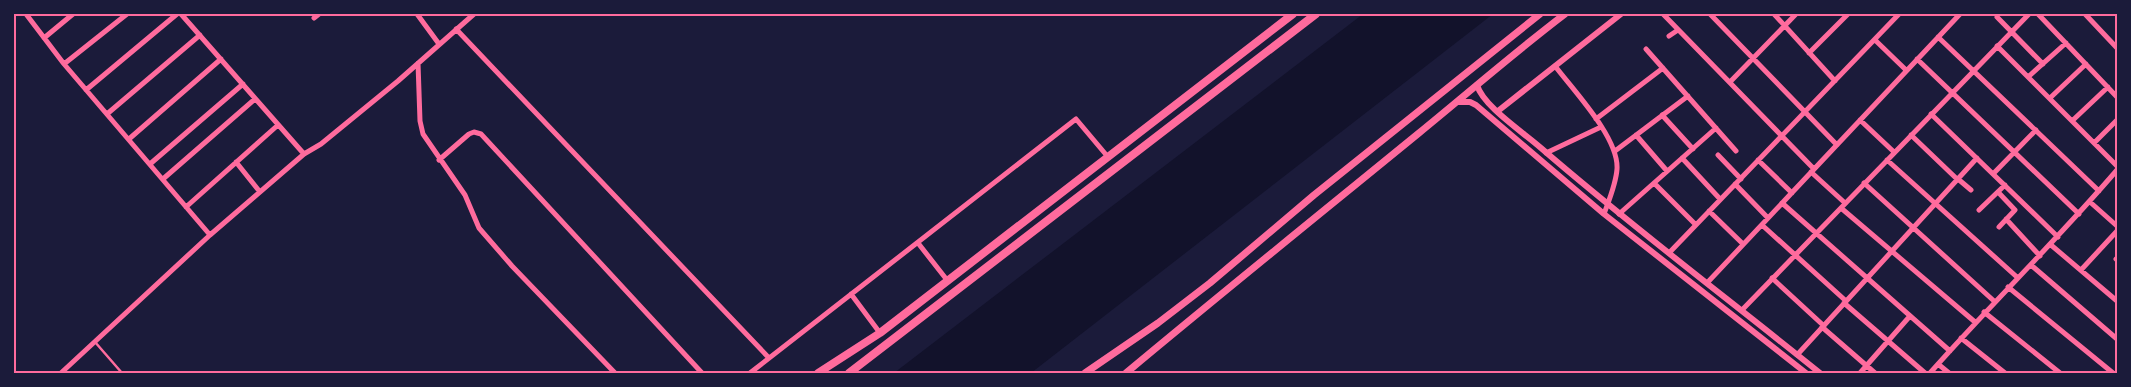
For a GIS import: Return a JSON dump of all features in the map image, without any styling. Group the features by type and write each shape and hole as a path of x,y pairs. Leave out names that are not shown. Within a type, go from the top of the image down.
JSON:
{"main road":[{"path":"818,373 880,333 1293,14"},
{"path":"849,373 1316,14"},
{"path":"1085,373 1210,283 1314,195 1540,14"},
{"path":"1126,373 1244,274 1565,14"}],"street":[{"path":"26,14 64,64 210,235"},
{"path":"44,38 72,14"},
{"path":"64,64 127,14"},
{"path":"86,90 179,14 200,35 304,154"},
{"path":"417,14 439,44"},
{"path":"61,373 210,235 304,154 321,144 474,14"},
{"path":"1498,111 1621,14"},
{"path":"1710,14 1837,144"},
{"path":"1774,14 1835,81"},
{"path":"1730,82 1796,14"},
{"path":"1809,53 1848,14"},
{"path":"1669,253 1899,14"},
{"path":"1707,283 1960,14"},
{"path":"1742,310 2029,14"},
{"path":"2038,14 2117,97"},
{"path":"2084,14 2117,48"},
{"path":"1666,15 1678,30 1782,136 1843,206 1891,252 1975,322"},
{"path":"1996,17 2043,64"},
{"path":"456,29 769,358"},
{"path":"1669,36 1678,30"},
{"path":"107,114 200,35"},
{"path":"1938,37 2099,191"},
{"path":"1875,40 1906,70"},
{"path":"2028,77 2066,43"},
{"path":"1930,373 1994,301 2051,245 2090,202 2117,168 1997,46"},
{"path":"1646,49 1736,151"},
{"path":"129,139 221,59"},
{"path":"1917,59 2079,214"},
{"path":"418,63 421,128 423,134 464,195 480,228 615,373"},
{"path":"2050,98 2086,64"},
{"path":"1555,66 1596,119 1612,142 1615,151 1617,170 1604,214"},
{"path":"1596,119 1663,68"},
{"path":"150,164 242,84"},
{"path":"1477,85 1480,94 1498,111 1607,205 1820,373"},
{"path":"2072,121 2108,87"},
{"path":"1615,151 1688,96"},
{"path":"163,179 255,99"},
{"path":"1457,102 1470,102 1476,105 1604,214 1806,373"},
{"path":"1931,114 2058,237"},
{"path":"1662,115 1693,149"},
{"path":"750,373 1076,119 1108,157"},
{"path":"1860,120 1894,152"},
{"path":"2094,143 2117,120"},
{"path":"186,207 278,125"},
{"path":"1546,153 1601,127"},
{"path":"1619,214 1716,128"},
{"path":"1993,174 2036,130"},
{"path":"440,160 469,134 474,132 480,134 702,373"},
{"path":"1636,135 1668,171"},
{"path":"1911,136 1971,190"},
{"path":"1718,155 1740,179"},
{"path":"1682,158 1720,199"},
{"path":"1797,355 1977,158"},
{"path":"1758,160 1792,193"},
{"path":"1887,160 2018,278"},
{"path":"236,162 260,192"},
{"path":"1654,183 1696,225"},
{"path":"1735,184 1768,218"},
{"path":"1864,184 1994,301"},
{"path":"1980,210 2005,185"},
{"path":"1998,192 2014,209 1999,227"},
{"path":"2090,202 2116,222"},
{"path":"1782,203 1950,351"},
{"path":"1709,211 1743,244"},
{"path":"2006,220 2040,256"},
{"path":"1762,225 1925,373"},
{"path":"2081,270 2117,231"},
{"path":"918,243 947,280"},
{"path":"2051,245 2117,300"},
{"path":"2031,265 2117,339"},
{"path":"1772,278 1875,373"},
{"path":"2008,288 2113,373"},
{"path":"851,294 880,333"},
{"path":"1984,312 2060,373"},
{"path":"1860,373 1910,316"},
{"path":"1961,338 2005,373"},
{"path":"1938,364 1949,373"}],"lane":[{"path":"95,342 122,373"}],"shaded area":[{"path":"1363,14 1493,14 1031,373 894,373"}]}
